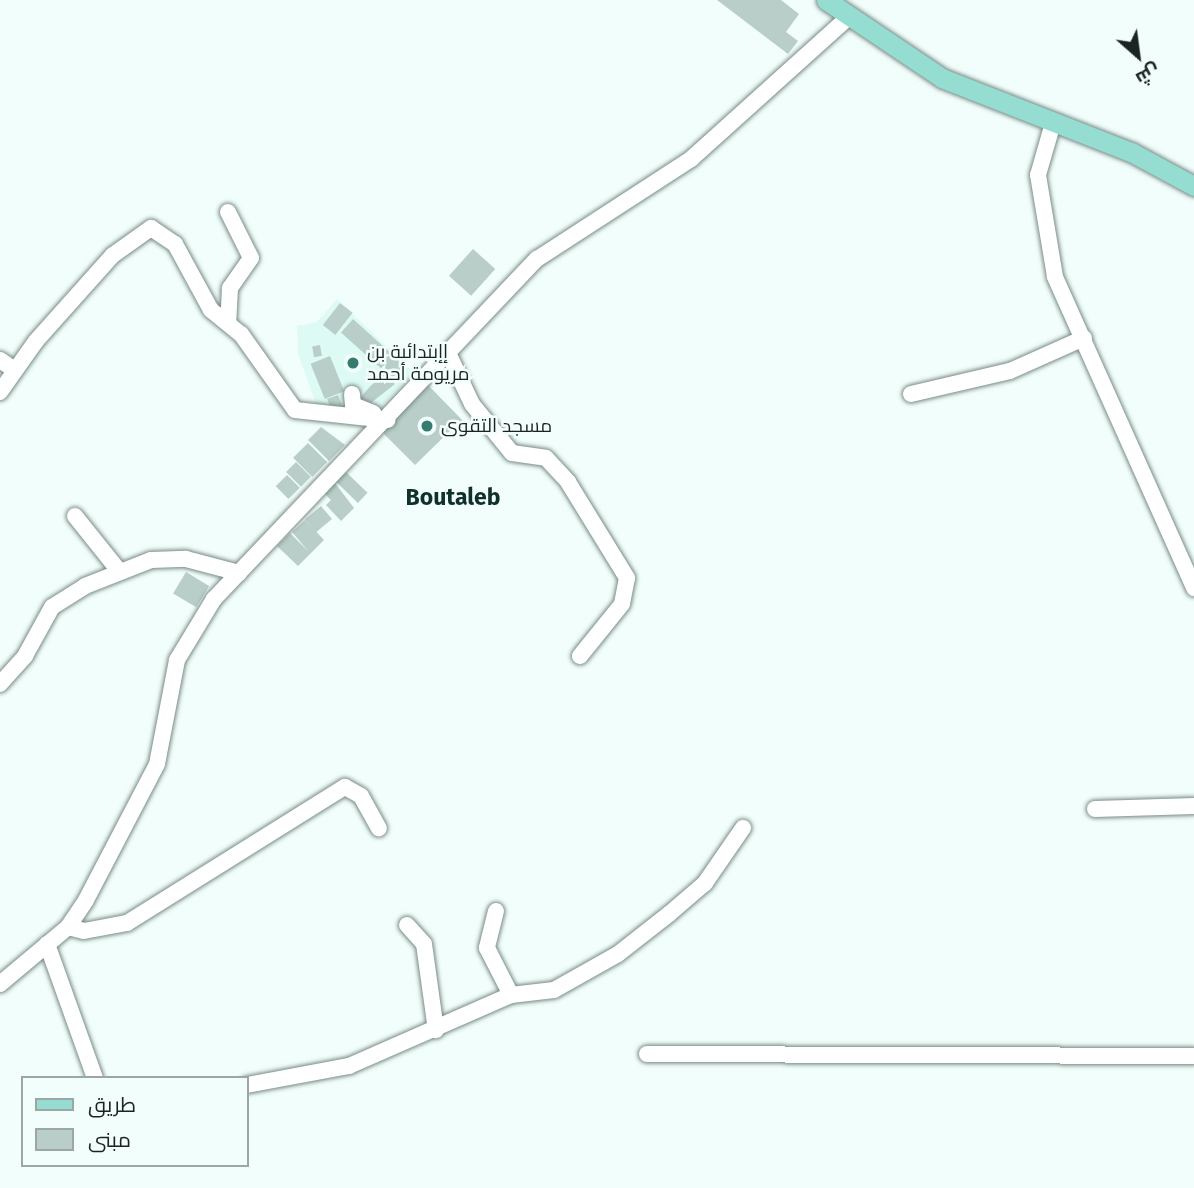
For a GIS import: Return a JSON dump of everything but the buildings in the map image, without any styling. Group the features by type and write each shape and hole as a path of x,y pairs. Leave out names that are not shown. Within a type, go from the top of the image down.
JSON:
{"main road":[{"path":"826,0 942,78 1131,152 1194,186"}],"street":[{"path":"0,984 68,927 157,764 177,660 214,599 537,258 691,159 850,16"},
{"path":"1054,123 1038,165 1055,276 1194,589"},
{"path":"228,212 251,258 230,288 228,323"},
{"path":"0,392 15,370 113,255 151,228 175,244 211,310 228,323 295,410 383,420"},
{"path":"911,394 1010,372 1084,338"},
{"path":"448,353 472,404 512,453 546,458 568,482 627,578 622,604 580,656"},
{"path":"0,360 15,370"},
{"path":"352,394 353,405 383,420"},
{"path":"75,516 119,571"},
{"path":"0,684 25,656 52,607 119,571 151,560 186,559 239,573"},
{"path":"68,927 84,931 127,923 345,788 360,796 379,828"},
{"path":"1096,809 1194,806"},
{"path":"248,1085 349,1066 511,995 554,989 636,942 705,883 743,828"},
{"path":"496,911 487,948 511,995"},
{"path":"407,925 417,928 424,944 436,1030"},
{"path":"47,944 94,1076"},
{"path":"647,1054 1194,1056"}],"shaded area":[{"name":"إإبتدائية بن مريومة أحمد","path":"337,299 414,373 371,416 318,409 298,354 297,326 317,322"}],"place":[{"name":"إإبتدائية بن مريومة أحمد","path":"353,363"},
{"name":"مسجد التقوى","path":"427,426"}],"district":[{"name":"Boutaleb","path":"453,497"}]}
